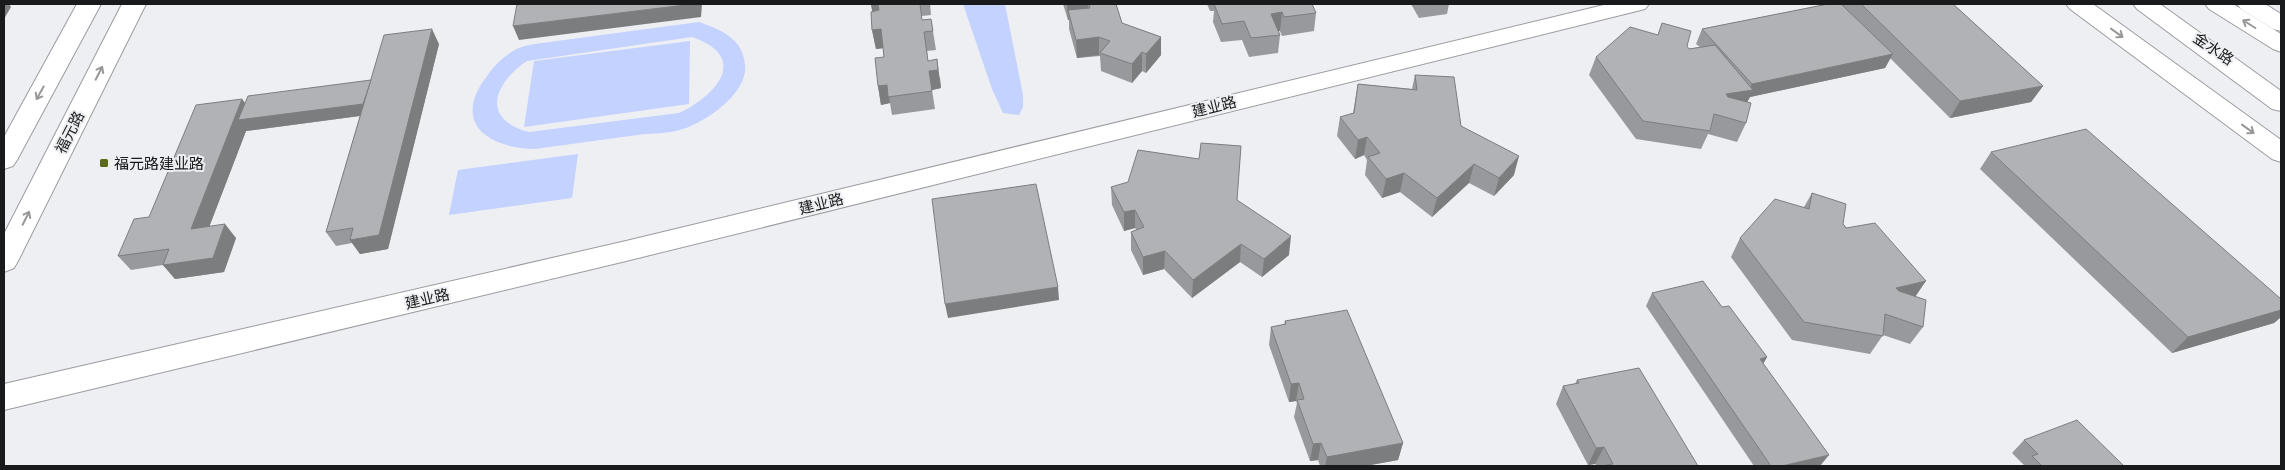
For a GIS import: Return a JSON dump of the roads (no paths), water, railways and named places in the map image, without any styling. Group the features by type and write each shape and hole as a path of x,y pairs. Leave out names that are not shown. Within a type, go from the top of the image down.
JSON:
{"main road":[{"path":"4,160 89,4"},
{"name":"福元路","path":"4,261 134,4"},
{"name":"建业路","path":"4,398 626,251 1637,4"},
{"path":"2078,4 2281,153"},
{"path":"2146,4 2281,103"},
{"name":"金水路","path":"2146,4 2281,93"},
{"path":"2217,4 2281,44"},
{"path":"2249,4 2281,24"}],"place":[{"name":"福元路建业路","path":"104,163"}]}
